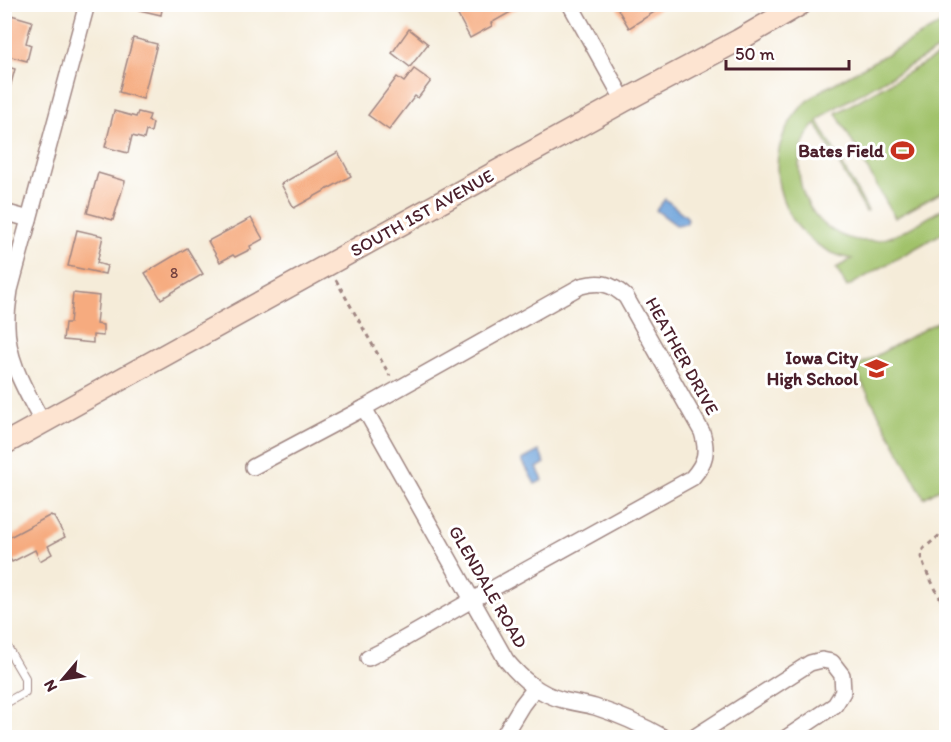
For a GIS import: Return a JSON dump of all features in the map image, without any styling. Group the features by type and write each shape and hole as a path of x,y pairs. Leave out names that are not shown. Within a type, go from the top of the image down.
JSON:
{"main road":[{"name":"SOUTH 1ST AVENUE","path":"4,444 801,4"}],"street":[{"path":"44,423 13,361 8,342 7,318 10,290 87,4"},
{"path":"570,4 624,101"},
{"path":"4,212 29,219"},
{"name":"HEATHER DRIVE","path":"253,467 364,408 581,286 594,283 608,284 626,297 702,432 706,445 700,469 692,478 368,658"},
{"name":"GLENDALE ROAD","path":"364,408 506,660 519,676 536,688 561,700 592,706 621,716 665,738"},
{"path":"693,738 810,663 822,660 832,662 842,675 843,692 835,705 786,738"},
{"path":"502,738 522,705 536,688"}],"lane":[{"path":"4,642 25,678 25,692 4,704"}],"path":[{"path":"328,265 398,389"},
{"path":"946,530 923,549 921,557 946,609"}],"green space":[{"path":"946,21 946,45 833,109 818,121 868,211 866,212 816,124 804,143 799,172 807,202 826,226 840,234 854,239 880,240 910,228 946,207 946,231 847,287 836,268 852,259 831,253 813,241 798,226 787,209 780,189 777,168 780,147 794,116 814,95"},
{"name":"Bates Field","path":"946,51 946,190 895,218 836,113"},
{"path":"946,317 946,485 924,498 854,368"}],"water":[{"path":"665,199 687,217 686,224 676,225 656,210"},
{"path":"539,451 545,463 537,468 543,480 535,484 522,460"}],"building":[{"path":"140,4 163,4 161,15 139,10"},
{"path":"452,4 525,4 470,38"},
{"path":"622,4 667,4 629,28 617,8"},
{"path":"11,15 32,21 26,43 31,45 27,61 4,55 4,38"},
{"path":"409,29 428,44 410,67 392,53"},
{"path":"133,38 157,44 143,99 119,92"},
{"path":"4,66 15,69 5,106 4,106"},
{"path":"414,69 431,81 418,98 415,96 389,130 368,115 397,77 404,82"},
{"path":"114,111 136,117 138,112 150,115 148,121 153,123 151,132 146,131 144,139 132,136 128,153 105,147"},
{"path":"338,152 351,176 294,208 281,184"},
{"path":"98,173 125,181 113,220 87,213"},
{"path":"251,218 263,239 250,246 251,249 220,262 208,241"},
{"path":"77,230 103,236 97,263 107,266 105,274 68,266"},
{"path":"187,248 203,274 161,299 145,273"},
{"path":"73,293 99,296 96,324 103,325 103,336 93,335 93,343 63,340 65,323 70,323"},
{"path":"51,515 65,537 48,546 52,554 40,561 35,550 12,562 4,549 4,540"}],"place":[{"name":"Bates Field","path":"902,151"},
{"name":"Iowa City High School","path":"876,368"}]}
